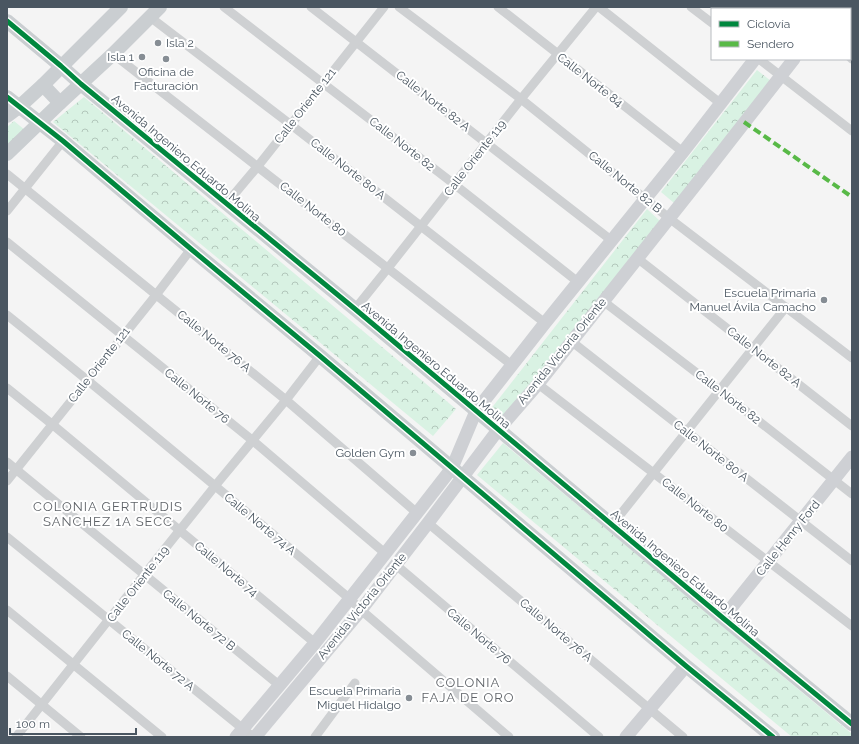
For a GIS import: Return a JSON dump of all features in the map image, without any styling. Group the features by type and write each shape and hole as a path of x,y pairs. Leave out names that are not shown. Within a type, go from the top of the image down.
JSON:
{"main road":[{"path":"7,116 43,85 121,7"},
{"path":"7,154 60,102 113,54 160,7"},
{"name":"Avenida Ingeniero Eduardo Molina","path":"7,21 852,724"},
{"path":"43,85 60,102"},
{"path":"7,97 63,141 320,356 686,666 773,737"}],"street":[{"name":"Calle Norte 82","path":"224,7 454,184 578,282"},
{"name":"Calle Norte 82 A","path":"312,7 611,240"},
{"name":"Calle Oriente 121","path":"226,204 384,7"},
{"name":"Calle Norte 82 B","path":"399,7 521,99 669,218 852,358"},
{"name":"Calle Norte 84","path":"498,7 682,152"},
{"name":"Calle Oriente 119","path":"355,309 521,99 596,7"},
{"path":"599,7 720,103"},
{"path":"691,7 711,22"},
{"name":"Calle Norte 80 A","path":"150,17 545,323"},
{"name":"Calle Norte 80","path":"113,54 513,366"},
{"name":"Avenida Victoria Oriente","path":"239,733 315,643 452,468 476,411 754,60"},
{"path":"760,60 852,131"},
{"name":"Avenida Victoria Oriente","path":"254,737 396,565 498,430 538,384 793,60"},
{"path":"7,212 63,141"},
{"name":"Calle Norte 76 A","path":"7,174 286,400 417,513"},
{"name":"Calle Norte 76","path":"7,242 252,440 386,554"},
{"name":"Calle Oriente 121","path":"7,481 53,425 191,249"},
{"name":"Calle Norte 82 A","path":"638,258 852,426"},
{"name":"Calle Norte 82","path":"603,301 852,494"},
{"path":"612,525 786,306"},
{"name":"Calle Norte 74 A","path":"7,315 88,379 350,599 360,610 509,737"},
{"name":"Calle Norte 80 A","path":"571,341 852,561"},
{"name":"Calle Oriente 119","path":"16,737 320,356"},
{"name":"Calle Norte 80","path":"538,384 852,626"},
{"name":"Calle Norte 74","path":"7,388 315,643"},
{"name":"Calle Henry Ford","path":"723,618 852,457"},
{"name":"Calle Norte 72 B","path":"7,462 279,685"},
{"name":"Calle Norte 76 A","path":"428,523 683,737"},
{"name":"Calle Norte 72 A","path":"7,537 109,620 239,733 254,737"},
{"name":"Calle Norte 76","path":"396,565 599,737"},
{"path":"7,610 162,737"},
{"path":"626,737 686,666"},
{"path":"7,676 82,737"},
{"path":"314,737 355,684"}],"green space":[{"path":"757,70 771,81 674,203 661,192"},
{"path":"84,97 456,409 433,436 53,122"},
{"path":"14,121 25,130 7,146 7,127"},
{"path":"647,209 660,221 504,421 490,410"},
{"path":"503,443 852,734 852,737 792,737 477,475"}],"marked path":[{"path":"744,122 852,197"}],"cycle path":[{"path":"7,21 852,724"},
{"path":"7,97 63,141 320,356 686,666 773,737"}],"place":[{"name":"Isla 2","path":"158,43"},
{"name":"Isla 1","path":"142,57"},
{"name":"Oficina de Facturación","path":"166,59"},
{"name":"Escuela Primaria Manuel Ávila Camacho","path":"824,300"},
{"name":"Golden Gym","path":"413,453"},
{"name":"Escuela Primaria Miguel Hidalgo","path":"409,698"}],"district":[{"name":"COLONIA GERTRUDIS SANCHEZ 1A SECC","path":"108,514"},
{"name":"COLONIA FAJA DE ORO","path":"468,690"}]}
